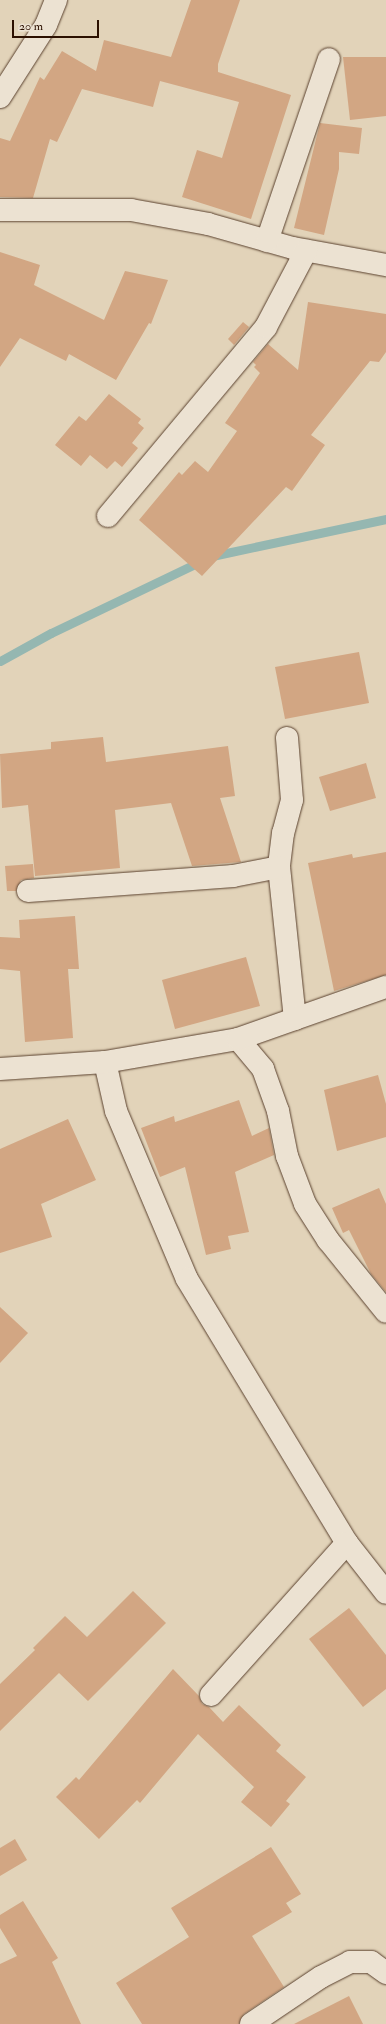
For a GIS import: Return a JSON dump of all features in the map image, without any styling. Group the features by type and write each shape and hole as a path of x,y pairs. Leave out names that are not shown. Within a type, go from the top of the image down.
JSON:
{"street":[{"path":"0,96 46,25 56,0"},
{"path":"267,241 329,59"},
{"path":"0,210 131,210 208,224 306,251 386,265"},
{"path":"108,516 266,327 306,251"},
{"path":"287,738 292,800 283,832 279,867 295,1019"},
{"path":"28,891 233,876 279,867"},
{"path":"0,1069 105,1062 238,1039 386,986"},
{"path":"238,1039 263,1069 278,1111 287,1156 305,1204 328,1240 386,1312"},
{"path":"105,1062 116,1111 187,1279 348,1543 386,1593"},
{"path":"211,1695 348,1543"},
{"path":"251,2024 321,1977 350,1962 371,1962 386,1973"}],"building":[{"path":"191,0 240,0 218,64 218,72 291,95 251,219 182,197 197,150 222,158 239,102 160,81 153,107 82,89 57,142 50,139 33,198 0,197 0,138 10,141 40,77 44,80 62,51 96,71 104,40 171,57"},
{"path":"343,57 386,57 386,116 350,120"},
{"path":"320,123 362,128 359,154 339,152 339,169 324,235 294,228"},
{"path":"0,252 40,265 34,285 104,320 125,271 168,280 151,324 149,323 116,380 69,354 66,361 20,338 0,367"},
{"path":"308,302 386,314 386,352 379,362 370,361 311,435 325,445 292,491 286,487 202,576 139,520 179,472 182,475 195,461 208,472 237,431 225,423 260,373 254,367 256,365 253,362 268,344 298,370"},
{"path":"243,322 249,327 234,345 228,339"},
{"path":"109,394 141,419 138,423 144,428 132,443 138,448 122,467 115,461 107,469 90,455 81,466 55,445 79,416 86,421"},
{"path":"359,652 369,703 285,719 275,667"},
{"path":"103,737 106,762 228,746 235,796 220,798 241,862 192,866 171,803 115,810 120,868 35,876 28,805 2,808 0,754 51,749 51,742"},
{"path":"366,763 376,798 330,811 319,777"},
{"path":"386,852 386,975 334,991 308,863 352,854 353,858"},
{"path":"33,864 34,878 21,880 16,891 7,891 5,866"},
{"path":"75,916 79,969 68,969 73,1038 25,1042 20,971 0,969 0,937 20,938 19,920"},
{"path":"246,957 260,1006 175,1029 162,980"},
{"path":"378,1075 386,1104 386,1137 337,1151 324,1090"},
{"path":"239,1100 252,1136 269,1128 274,1155 235,1172 249,1232 228,1236 231,1249 206,1255 185,1167 160,1177 141,1128 174,1116 175,1122"},
{"path":"68,1119 96,1180 41,1204 52,1237 0,1253 0,1149"},
{"path":"379,1188 386,1204 386,1292 371,1274 349,1230 343,1233 332,1208"},
{"path":"0,1307 28,1333 0,1363"},
{"path":"133,1591 166,1623 88,1701 59,1673 0,1731 0,1684 35,1650 33,1648 65,1616 87,1637"},
{"path":"349,1608 386,1655 386,1689 363,1707 309,1639"},
{"path":"173,1669 199,1696 202,1704 209,1707 223,1722 239,1705 281,1745 276,1751 306,1777 286,1801 290,1804 271,1827 241,1802 254,1787 198,1734 140,1803 137,1800 99,1839 56,1797 76,1777 79,1780"},
{"path":"15,1839 27,1860 0,1876 0,1848"},
{"path":"271,1847 301,1894 286,1903 292,1912 252,1936 284,1987 244,2014 239,2024 142,2024 116,1983 189,1937 171,1908"},
{"path":"23,1901 58,1958 52,1962 81,2024 0,2024 0,1964 17,1956 0,1928 0,1915"},
{"path":"349,1996 363,2024 294,2024"}],"waterway":[{"path":"212,556 386,519"},
{"path":"0,661 51,633 201,561"}]}
